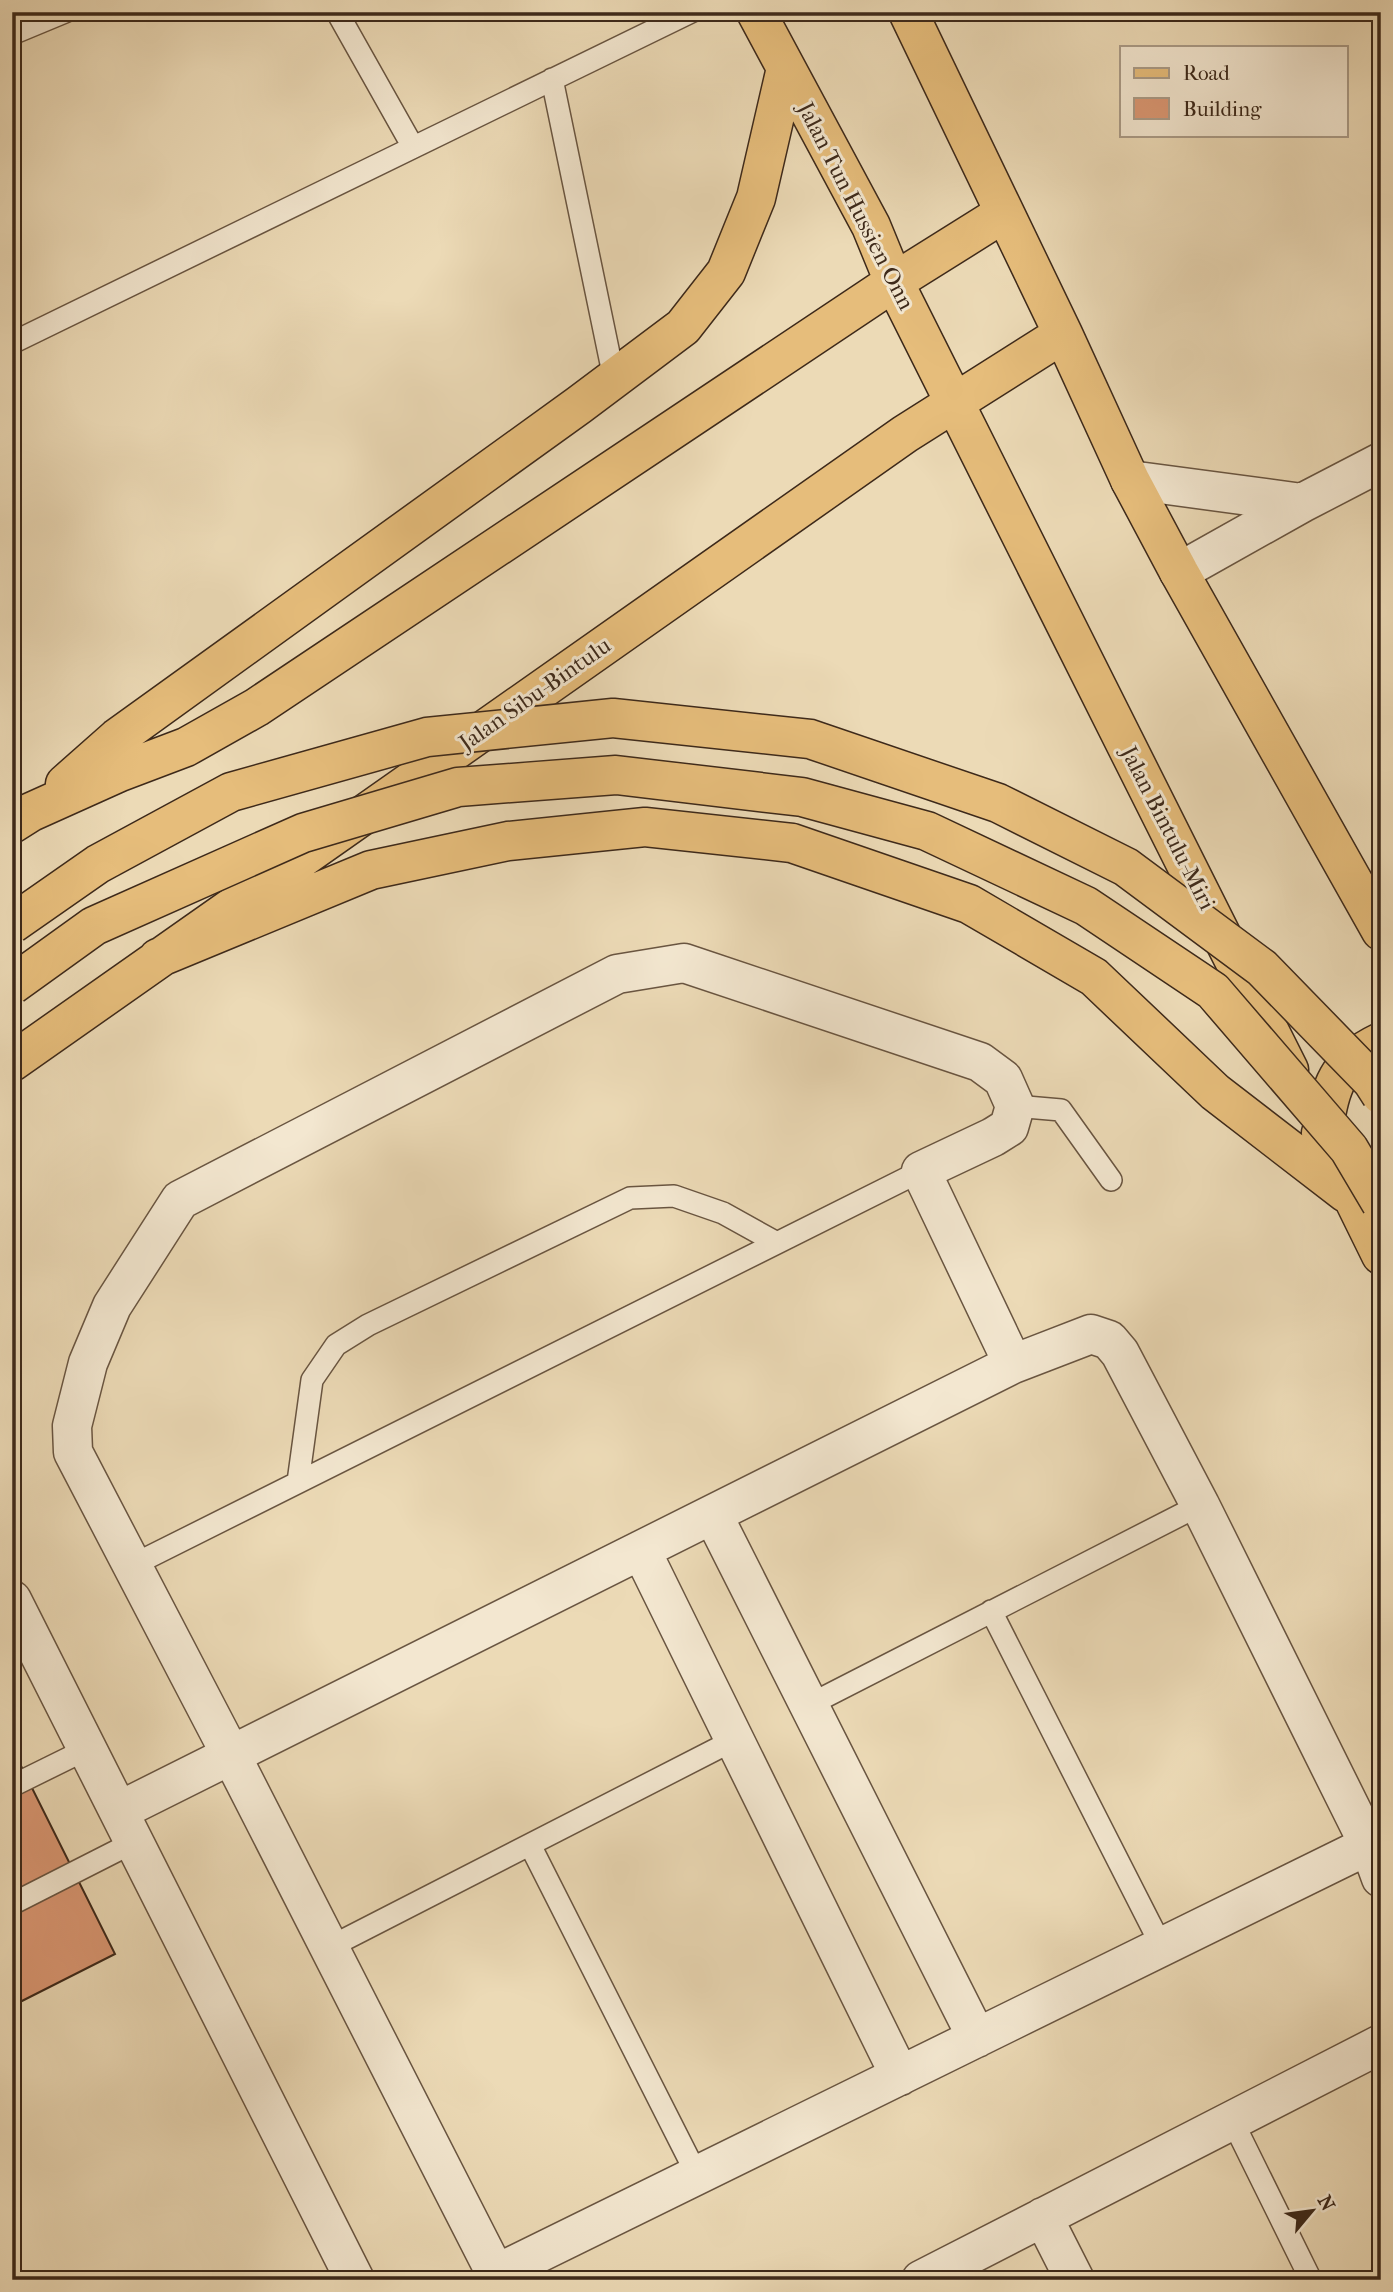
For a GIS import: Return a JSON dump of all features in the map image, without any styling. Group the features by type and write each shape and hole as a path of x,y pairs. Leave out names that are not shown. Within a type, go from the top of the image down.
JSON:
{"main road":[{"name":"Jalan Tun Hussien Onn","path":"756,12 870,226 894,282 955,401"},
{"path":"908,12 1130,480 1381,931"},
{"path":"22,818 117,738 683,327 726,272 756,198 786,68"},
{"path":"22,818 120,772 186,747 257,707 894,282 1004,213"},
{"name":"Jalan Sibu-Bintulu","path":"12,1062 955,401 1063,334"},
{"name":"Jalan Bintulu-Miri","path":"955,401 1322,1136 1368,1202 1381,1255"},
{"path":"12,924 98,864 231,792 427,737 613,718 810,739 998,803 1126,867 1262,968 1373,1082 1381,1095"},
{"path":"12,985 94,926 303,832 458,787 616,775 802,797 927,831 1086,906 1213,991 1349,1149 1368,1202"},
{"path":"159,958 371,870 508,841 645,827 792,843 969,904 1094,977 1215,1092 1368,1202"},
{"path":"1322,1136 1334,1082 1344,1067 1381,1042"}],"street":[{"path":"1179,572 1381,462"},
{"path":"1130,480 1302,503"},
{"path":"127,1827 231,1755 1013,1364 1091,1334 1109,1340 1120,1353 1200,1505 1375,1862 1162,1947 697,2175 498,2277 330,1947 231,1755 133,1565 73,1452 72,1426 88,1363 112,1306 180,1200 617,974 684,963 980,1062 1003,1079 1015,1106 1009,1127 921,1171 1013,1364"},
{"path":"713,1515 977,2038"},
{"path":"641,1550 900,2076"},
{"path":"12,1600 355,2280"},
{"path":"921,2280 968,2269 1044,2217 1381,2044"},
{"path":"1044,2217 1075,2280"}],"lane":[{"path":"12,34 65,12"},
{"path":"337,12 413,147"},
{"path":"12,343 691,12"},
{"path":"552,79 614,378"},
{"path":"1015,1106 1061,1110 1111,1180"},
{"path":"133,1565 921,1171"},
{"path":"298,1482 312,1380 336,1345 368,1325 630,1198 674,1196 723,1213 776,1243"},
{"path":"808,1704 1200,1505"},
{"path":"991,1611 1162,1947"},
{"path":"330,1947 734,1740"},
{"path":"12,1786 87,1749"},
{"path":"12,1904 127,1827"},
{"path":"530,1845 697,2175"},
{"path":"1232,2120 1311,2280"}],"building":[{"path":"12,1748 115,1954 12,2006"}]}
